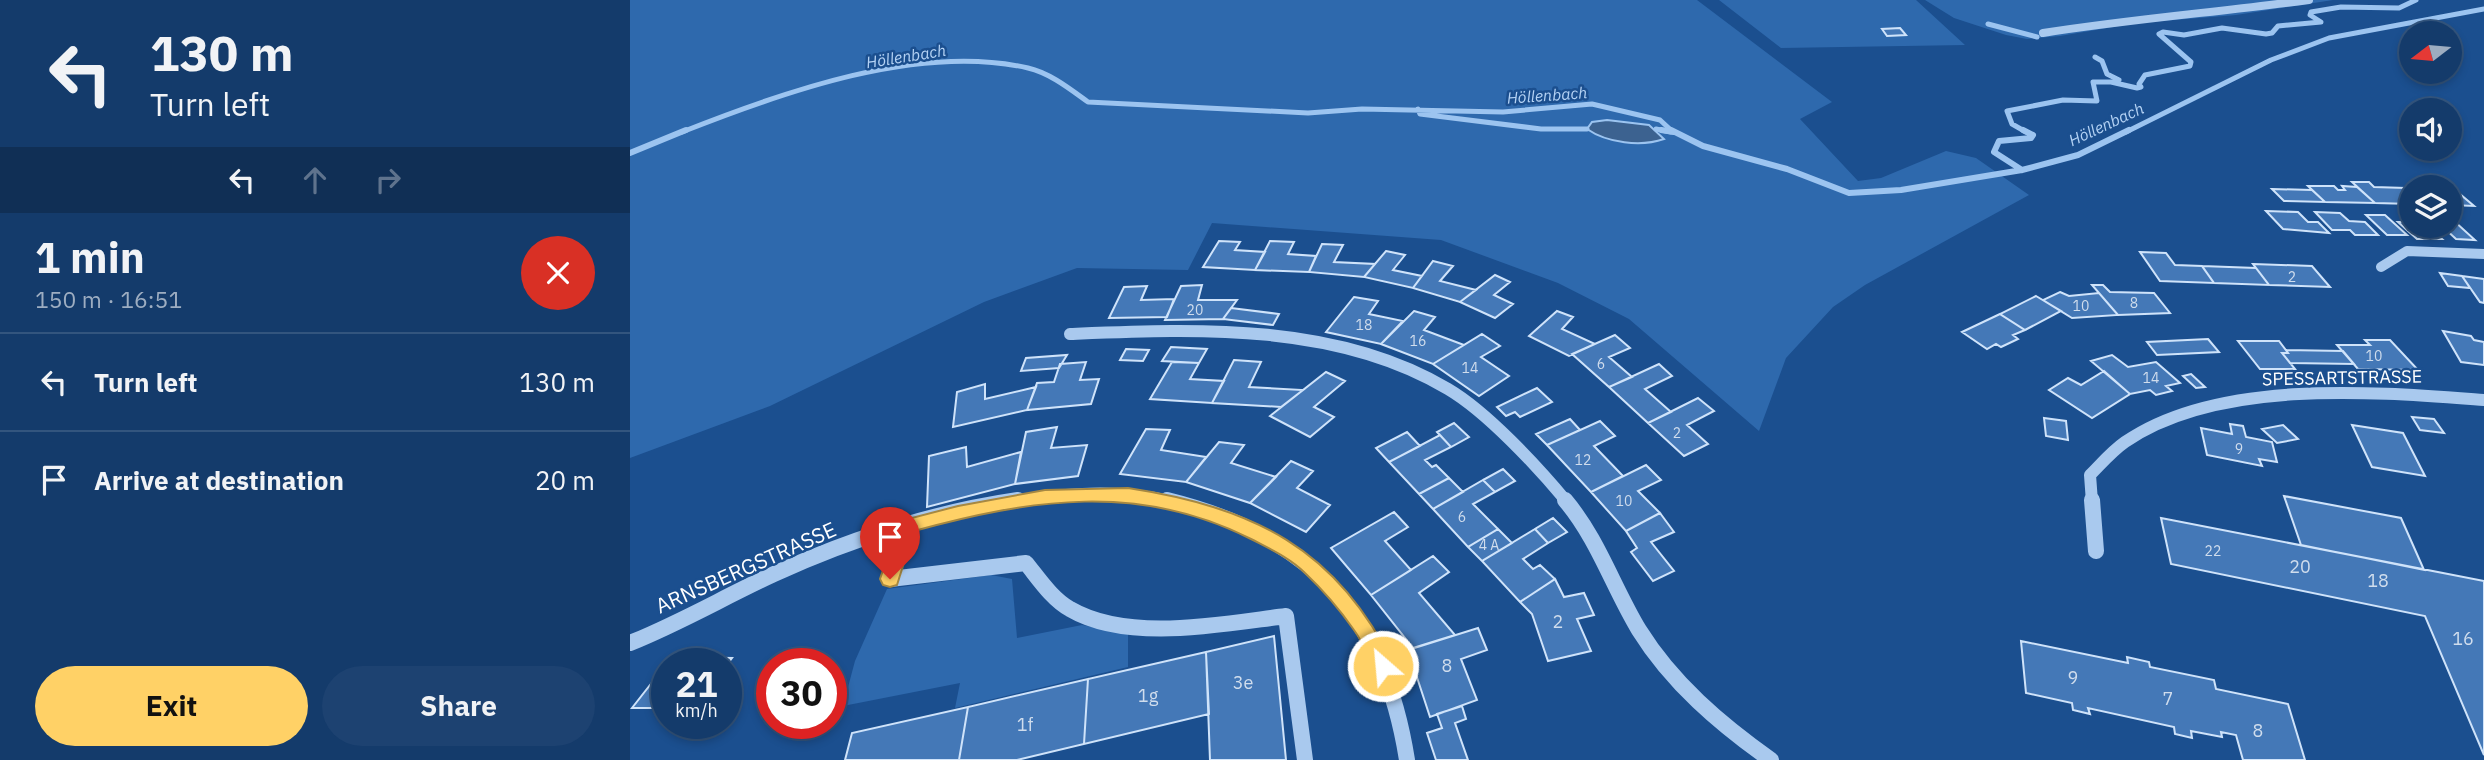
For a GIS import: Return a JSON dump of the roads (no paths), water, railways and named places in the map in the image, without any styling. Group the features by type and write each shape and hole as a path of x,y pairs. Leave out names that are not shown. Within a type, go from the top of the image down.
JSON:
{"street":[{"path":"2043,33 2114,21 2218,12 2309,0"},
{"path":"2381,267 2407,251 2484,254"},
{"path":"1070,334 1202,332 1264,335 1310,341 1379,359 1415,372 1447,389 1472,408 1528,460 1583,524 1609,567 1639,629 1656,655 1738,737 1771,760"},
{"name":"SPESSARTSTRASSE","path":"2096,551 2090,475 2103,457 2172,417 2224,403 2300,395 2402,395 2484,400"},
{"name":"ARNSBERGSTRASSE","path":"630,643 796,564 907,526 958,512 1045,496 1128,494 1170,501 1226,518 1293,552 1312,567 1363,625 1383,666 1396,703 1407,760"},
{"path":"907,526 890,579 1026,563 1069,609 1089,619 1154,629 1286,616 1306,760"}],"waterway":[{"path":"2026,132 2012,124 2007,111 2063,100 2097,101 2093,82 2111,82 2137,88 2141,87 2139,84 2145,75 2190,66 2191,62 2159,34 2163,32 2184,35 2222,28 2266,34 2272,33 2278,26 2321,22 2310,15 2311,12 2341,7 2399,8 2416,0"},
{"name":"Höllenbach","path":"2126,132 2271,60 2329,38 2484,9"},
{"path":"1988,24 2037,37"},
{"path":"2095,57 2102,61 2107,74 2119,80"},
{"name":"Höllenbach","path":"682,132 807,88 897,67 942,62 986,62 1036,70 1088,102 1308,113 1362,109 1418,110"},
{"name":"Höllenbach","path":"1418,110 1503,112 1592,104 1660,120 1673,132"},
{"path":"1418,110 1420,114 1541,129 1587,129"},
{"path":"1656,129 1661,130"},
{"name":"Höllenbach","path":"630,153 686,130"},
{"name":"Höllenbach","path":"1661,130 1673,132"},
{"path":"1661,130 1671,132"},
{"name":"Höllenbach","path":"1671,130 1703,146 1787,169 1849,193 1901,190 2022,170"},
{"path":"2022,170 1994,152 1999,141 2031,138 2033,135 2023,130"},
{"name":"Höllenbach","path":"2022,170 2078,155 2129,130"}]}
